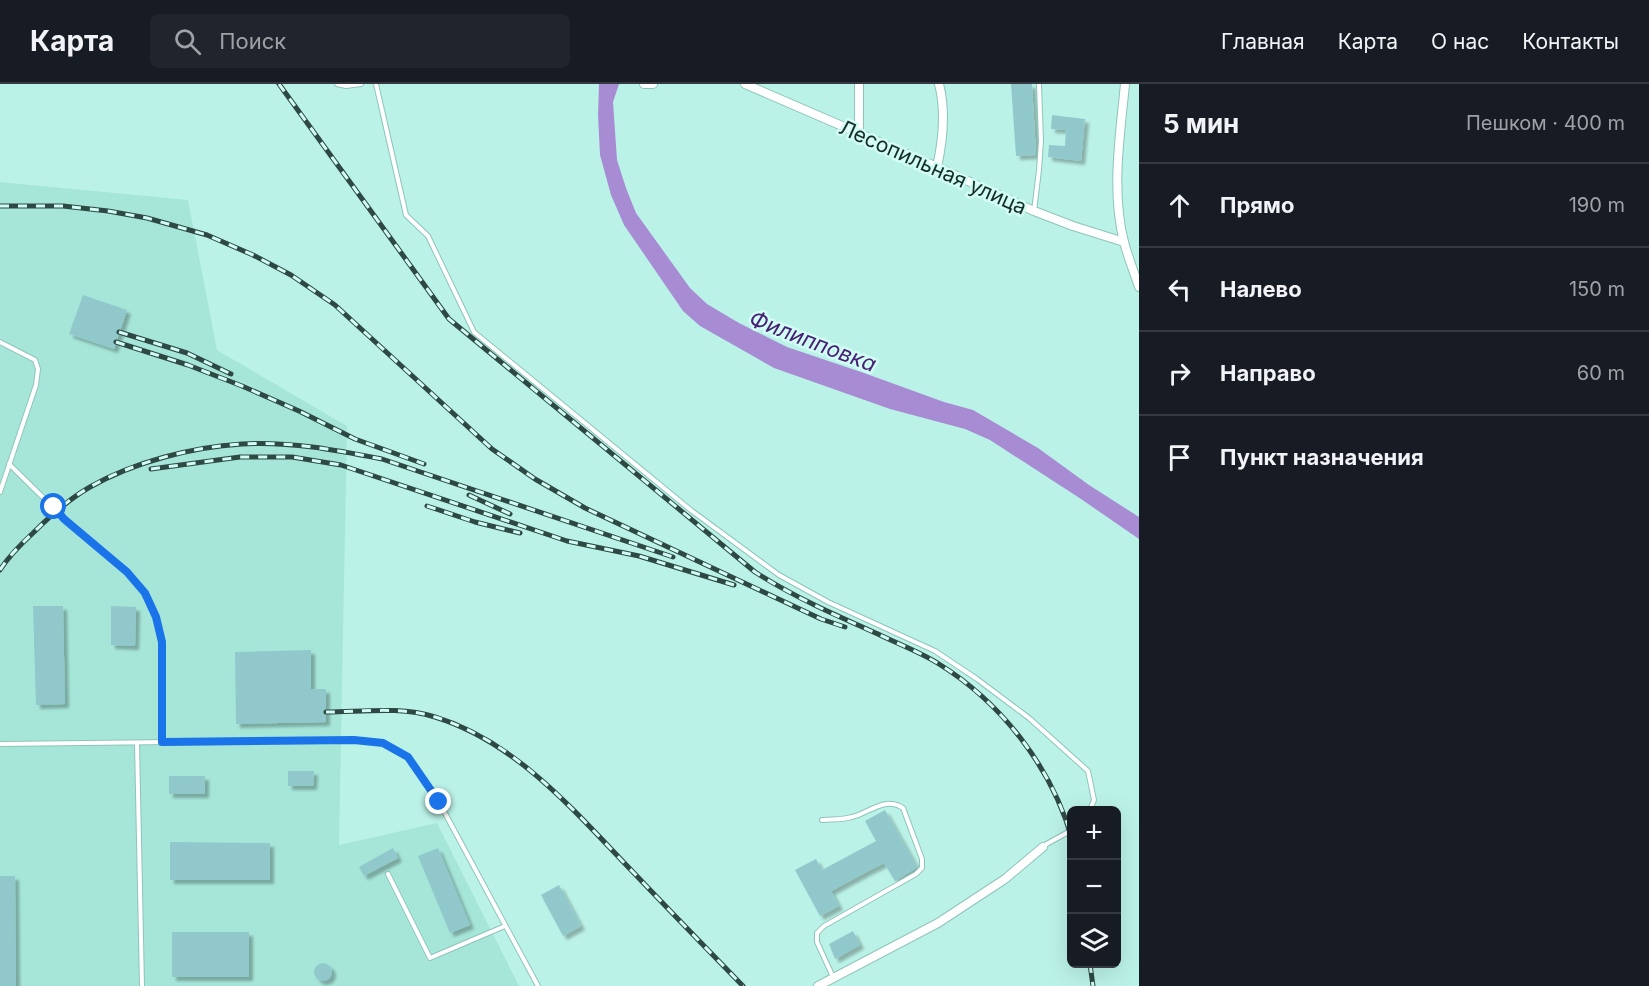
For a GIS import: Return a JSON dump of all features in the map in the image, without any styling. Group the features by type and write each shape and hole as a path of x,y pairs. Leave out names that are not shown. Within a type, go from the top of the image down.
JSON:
{"street":[{"path":"644,84 653,84"},
{"name":"Лесопильная улица","path":"745,84 1034,211 1124,242"},
{"path":"859,84 859,133"},
{"path":"937,167 944,127 942,93 939,84"},
{"path":"1125,84 1118,198 1124,242 1139,287"},
{"path":"823,985 938,923 1005,879 1043,847"}],"lane":[{"path":"337,84 346,86 361,84"},
{"path":"376,84 406,215 428,236 474,332 692,511 779,575 828,602 935,651 978,679 1029,718 1088,771 1094,800 1092,806"},
{"path":"1034,211 1040,170 1039,84"},
{"path":"0,342 35,360 38,369 36,385 0,492"},
{"path":"9,464 64,519 127,572 145,593 156,617 162,642 162,742"},
{"path":"0,744 354,740 383,743 408,757 439,802 538,986"},
{"path":"137,742 142,986"},
{"path":"822,820 853,817 883,804 896,803 903,808 922,859 922,868 915,874 824,926 817,933 817,942 833,978"},
{"path":"1043,847 1067,832"},
{"path":"388,874 430,958 505,926"}],"shaded area":[{"path":"599,84 619,84 613,102 617,160 636,213 690,288 707,304 787,347 973,410 1038,448 1139,517 1139,539 990,440 965,429 890,409 774,368 700,326 683,311 624,225 611,195 600,155"},
{"path":"0,182 188,200 217,350 347,426 339,845 437,823 519,986 0,986"}],"building":[{"path":"1011,84 1032,84 1036,155 1016,156"},
{"path":"1052,115 1085,119 1081,161 1048,157 1049,145 1065,146 1066,130 1051,129"},
{"path":"83,295 127,310 114,349 69,334"},
{"path":"33,606 63,606 65,704 36,705"},
{"path":"111,606 136,607 135,646 111,645"},
{"path":"311,650 311,689 326,689 326,722 236,724 235,652"},
{"path":"288,771 314,771 313,786 288,786"},
{"path":"169,776 205,776 205,794 169,794"},
{"path":"885,810 917,867 895,881 884,863 868,871 831,891 839,906 820,916 795,870 816,859 822,870 876,841 865,821"},
{"path":"170,842 270,843 270,880 170,880"},
{"path":"393,848 398,858 364,876 359,867"},
{"path":"438,848 470,925 450,933 418,856"},
{"path":"0,876 15,876 16,986 0,986"},
{"path":"559,885 581,926 563,936 541,895"},
{"path":"853,931 860,945 835,959 829,944"},
{"path":"172,932 249,932 249,977 172,977"},
{"path":"323,963 329,966 332,972 329,978 323,981 317,978 314,972 317,966"}],"railway":[{"path":"279,84 449,319 755,572 815,605 924,656 962,680 984,698 1022,740 1052,787 1067,825"},
{"path":"0,206 63,206 147,218 207,235 253,255 291,275 335,305 492,449 535,479 585,508 821,619 845,627"},
{"path":"119,332 187,353 231,374"},
{"path":"116,342 188,365 242,386 355,439 424,464"},
{"path":"0,570 20,546 53,514 67,502 107,478 144,463 184,452 260,443 312,447 382,459 673,557"},
{"path":"151,469 240,457 292,457 341,465 567,541 639,556 734,585"},
{"path":"469,495 510,514"},
{"path":"427,506 475,522 520,533"},
{"path":"326,712 380,710 422,714 465,728 492,743 543,781 566,803 743,986"},
{"path":"1091,968 1093,986"}],"route":[{"path":"54,507 64,519 127,572 145,593 156,617 162,642 162,742 354,740 383,743 408,757 439,802"}],"water label":[{"name":"Филипповка","path":"813,341"}]}
